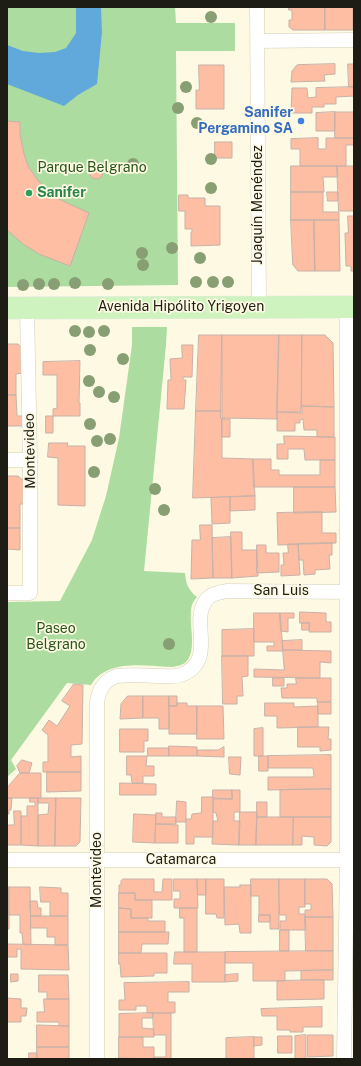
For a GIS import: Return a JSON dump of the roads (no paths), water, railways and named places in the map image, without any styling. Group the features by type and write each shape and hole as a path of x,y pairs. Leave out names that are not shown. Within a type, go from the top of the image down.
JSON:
{"main road":[{"name":"Avenida Hipólito Yrigoyen","path":"17,308 350,307"}],"street":[{"name":"Joaquín Menéndez","path":"257,7 259,307"},
{"path":"257,41 354,40"},
{"path":"344,1059 350,860 350,307"},
{"name":"Montevideo","path":"7,594 30,594 30,460 17,308"},
{"path":"7,460 30,460"},
{"name":"San Luis","path":"104,684 110,678 124,675 180,676 195,666 200,659 202,650 201,615 203,606 210,597 226,591 351,592"},
{"name":"Montevideo","path":"97,1059 97,702 100,690 104,684"},
{"name":"Catamarca","path":"7,860 350,860"}],"water":[{"path":"76,7 101,7 102,32 97,84 78,95 64,106 7,84 7,45 23,51 39,53 55,52 66,48 76,33"}],"place":[{"name":"Sanifer Pergamino SA","path":"301,121"},
{"name":"Sanifer","path":"29,193"}],"park label":[{"name":"Parque Belgrano","path":"92,168"},
{"name":"Paseo Belgrano","path":"56,638"}]}
